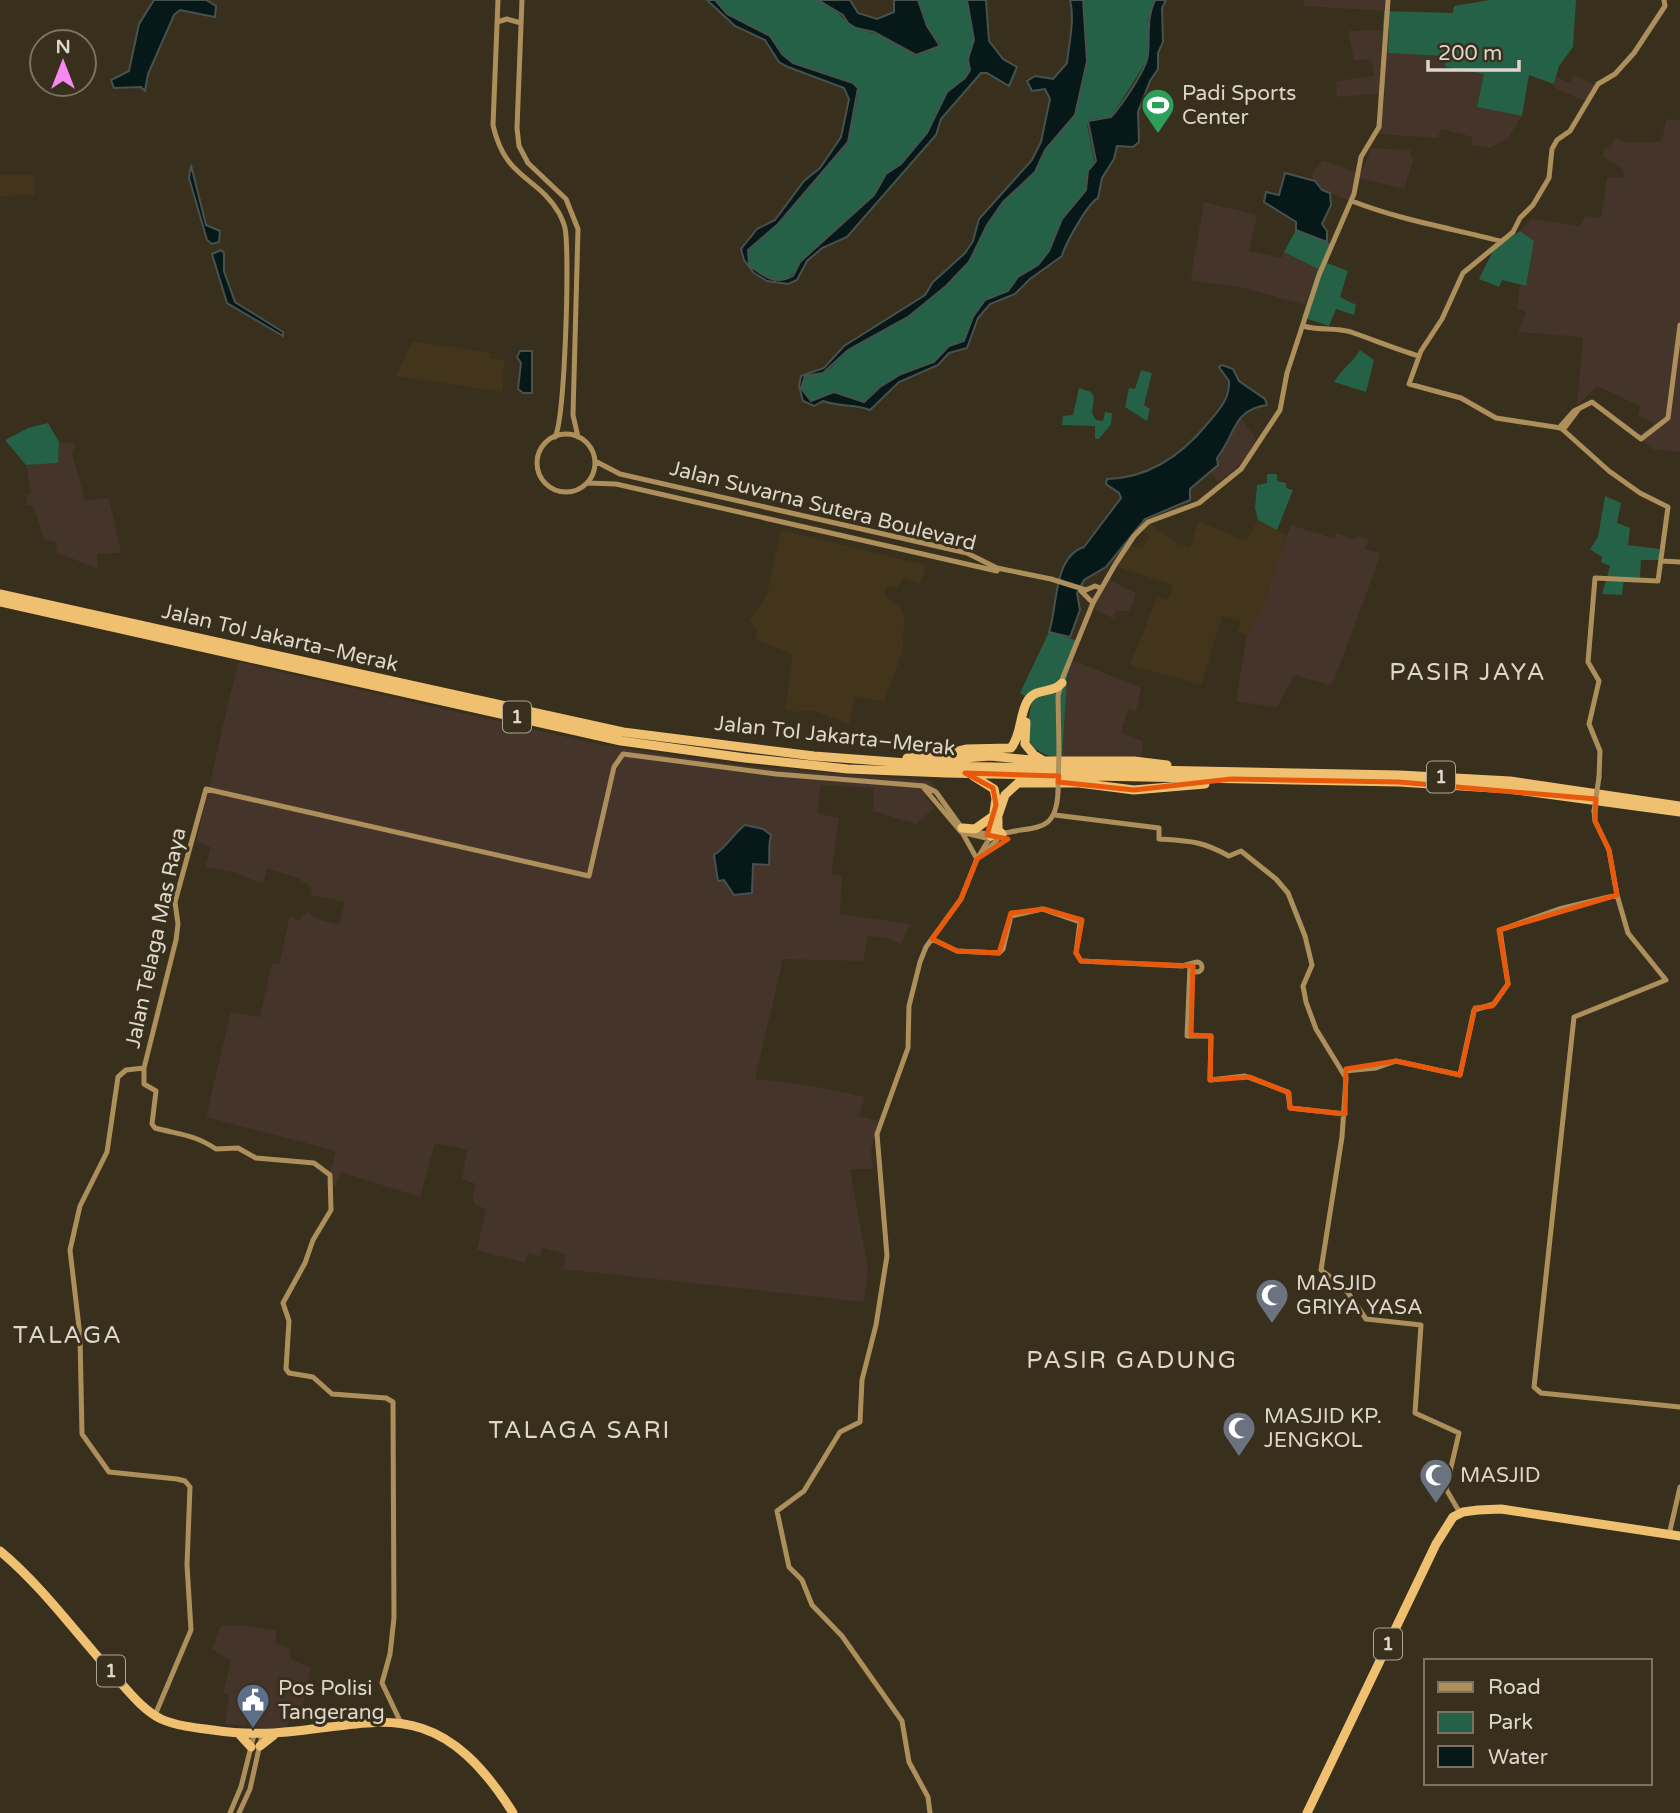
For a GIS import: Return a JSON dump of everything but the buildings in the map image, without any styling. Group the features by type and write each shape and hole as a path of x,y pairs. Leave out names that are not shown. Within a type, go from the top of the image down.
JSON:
{"highway":[{"name":"Jalan Tol Jakarta–Merak","path":"0,594 623,732 814,756 910,764 1199,770 1510,781 1680,806"},
{"name":"Jalan Tol Jakarta–Merak","path":"0,602 621,741 835,768 1399,782 1509,789 1615,801 1680,812"},
{"path":"814,756 915,758 966,749 1011,748 1030,697 1038,692 1055,690 1062,683"},
{"path":"1044,761 1025,744 1027,719 1037,696 1058,696"},
{"path":"910,764 971,756 1044,761 1144,762 1199,770"},
{"path":"965,773 988,783 994,789 995,813 988,837"},
{"path":"962,830 979,828 995,813 1010,788 1018,783 1074,782 1134,790 1231,779"},
{"path":"995,813 1002,834"},
{"path":"1460,1513 1496,1511 1680,1538"},
{"name":"1","path":"1307,1813 1436,1544 1451,1520 1460,1513"},
{"name":"1","path":"0,1551 23,1572 129,1692 155,1715 181,1725 240,1735 275,1734 344,1724 401,1723 429,1730 471,1756 513,1813"},
{"path":"240,1735 256,1746 275,1734"}],"street":[{"path":"498,0 493,125 496,141 517,173 552,202 565,227 567,260 561,420 555,437 544,445 538,456 537,467 541,479 555,490 566,492 587,483 593,473 595,461 590,447 578,437 573,421 578,229 566,199 528,163 519,146 523,0"},
{"path":"962,830 988,837 1041,827 1055,815 1058,792 1058,696 1101,588 1134,536 1148,522 1199,503 1249,460 1280,411 1284,383 1319,275 1352,201 1361,157 1380,120 1388,0"},
{"path":"1664,0 1665,6 1634,53 1615,74 1598,84 1570,131 1557,140 1550,158 1549,178 1537,201 1520,218 1513,232 1463,273 1442,319 1419,356 1409,384 1461,398 1496,418 1561,429 1609,471 1644,495 1668,505 1659,579 1656,582 1595,579 1588,662 1599,681 1589,724 1600,751 1595,821 1609,850 1617,895 1630,937 1666,980 1576,1014 1573,1018 1534,1387 1541,1393 1680,1407"},
{"path":"497,22 507,19 521,23"},
{"path":"1352,201 1396,217 1500,241"},
{"path":"1561,429 1588,402 1595,403 1641,439 1668,418 1680,325"},
{"path":"1303,326 1319,331 1332,328 1351,332 1419,356"},
{"path":"563,372 567,376 575,373"},
{"path":"555,437 578,437"},
{"name":"Jalan Suvarna Sutera Boulevard","path":"595,461 611,472 972,554 997,568 1049,579"},
{"path":"651,492 653,481"},
{"name":"Jalan Suvarna Sutera Boulevard","path":"587,483 609,483 920,555 1049,579"},
{"path":"844,537 840,531 849,527"},
{"path":"920,555 923,544"},
{"path":"1661,561 1680,562"},
{"path":"1049,579 1085,591 1093,603"},
{"path":"1085,591 1095,586 1101,588"},
{"name":"Jalan Telaga Mas Raya","path":"155,1715 191,1630 186,1545 190,1487 185,1480 109,1472 82,1437 80,1336 69,1254 80,1206 107,1152 118,1077 126,1070 144,1068 176,940 178,924 175,902 206,789 589,876 614,767 624,754 776,774 921,785 936,792 962,830 977,859"},
{"path":"1055,815 1159,828 1160,839 1180,838 1214,846 1227,856 1240,850 1250,856 1288,893 1305,936 1312,965 1303,986 1306,1002 1311,1016 1345,1071 1345,1114 1321,1270 1344,1287 1366,1319 1421,1325 1416,1413 1459,1433 1446,1489 1460,1513"},
{"path":"977,859 1002,834"},
{"path":"930,1813 929,1802 913,1773 907,1754 902,1721 842,1636 812,1605 802,1580 789,1567 777,1511 804,1491 840,1432 860,1422 862,1380 876,1325 887,1256 877,1134 908,1048 909,1006 920,962 932,939 961,899 988,837"},
{"path":"1345,1071 1376,1068 1396,1062 1460,1075 1474,1010 1494,1004 1508,984 1501,929 1559,909 1617,895"},
{"path":"932,939 957,951 999,953 1003,949 1011,916 1046,909 1056,916 1080,922 1076,953 1081,961 1191,966 1189,1036 1211,1036 1210,1080 1245,1076 1288,1092 1290,1108 1345,1114"},
{"path":"144,1068 144,1084 156,1091 152,1124 155,1129 196,1136 207,1140 213,1148 238,1149 251,1158 314,1163 330,1174 331,1210 313,1240 305,1263 283,1303 289,1321 286,1369 289,1373 313,1377 332,1394 389,1398 394,1405 394,1618 390,1654 382,1683 401,1723"},
{"path":"1669,1536 1680,1487"},
{"path":"239,1813 250,1789 258,1735"},
{"path":"230,1813 256,1746"}],"highlighted area":[{"path":"965,773 1059,776 1058,782 1134,790 1231,779 1399,782 1596,799 1595,821 1609,850 1617,895 1499,930 1508,984 1492,1006 1475,1008 1460,1075 1396,1061 1346,1069 1345,1114 1290,1108 1289,1093 1250,1077 1210,1080 1211,1036 1191,1035 1193,966 1081,961 1076,953 1082,920 1044,909 1011,913 999,953 957,951 932,939 961,899 977,859 1008,839 987,835 996,805 993,788"}],"shaded area":[{"path":"1303,0 1385,0 1384,11 1304,6"},
{"path":"1389,30 1389,53 1443,56 1446,67 1485,74 1478,107 1522,116 1508,138 1491,148 1471,145 1473,137 1441,129 1438,138 1378,134 1385,93 1337,97 1336,81 1374,76 1371,59 1354,60 1348,31"},
{"path":"1574,75 1595,85 1587,102 1553,87 1555,77 1570,83"},
{"path":"1667,119 1680,120 1680,452 1652,449 1638,436 1655,423 1638,416 1640,406 1599,387 1577,406 1583,337 1518,332 1526,312 1517,309 1520,286 1525,286 1534,242 1520,231 1531,219 1580,226 1585,216 1601,218 1607,178 1625,178 1623,169 1602,156 1605,148 1610,148 1616,137 1624,142 1661,142"},
{"path":"1371,148 1410,150 1410,156 1414,158 1404,189 1360,178 1351,201 1322,190 1311,175 1322,160 1361,174"},
{"path":"0,175 34,175 34,195 0,196"},
{"path":"1204,202 1257,215 1249,251 1282,258 1284,252 1318,269 1305,305 1240,287 1193,281 1191,276"},
{"path":"412,341 490,353 490,358 504,360 503,392 396,376"},
{"path":"1240,417 1256,439 1245,459 1219,482 1211,473"},
{"path":"59,442 76,444 72,453 85,501 109,498 121,553 97,554 98,569 56,552 57,543 44,539 33,505 27,505 26,496 31,493 26,465 58,463"},
{"path":"1258,520 1287,536 1262,608 1247,635 1238,632 1241,621 1222,616 1201,685 1130,665 1157,597 1168,600 1173,585 1115,566 1130,545 1143,549 1150,536 1143,530 1149,523 1178,544 1190,547 1199,521 1246,541"},
{"path":"1291,525 1335,539 1337,533 1355,540 1357,536 1369,539 1365,549 1381,553 1334,681 1330,685 1294,675 1277,708 1236,701 1247,635 1262,608"},
{"path":"781,530 926,565 920,585 904,577 897,589 889,586 884,595 900,608 904,617 903,650 884,702 855,696 849,724 811,710 795,712 785,709 793,654 756,640 757,630 749,621 767,594"},
{"path":"1107,579 1136,593 1130,611 1116,611 1114,619 1092,607"},
{"path":"1072,660 1141,688 1136,711 1128,709 1121,733 1143,741 1141,758 1062,759 1064,698"},
{"path":"238,662 602,745 739,765 931,781 939,791 926,797 934,808 916,824 873,811 874,788 821,785 817,813 839,818 831,874 842,876 840,914 910,924 901,944 886,938 868,936 863,961 783,959 755,1079 813,1086 865,1097 859,1116 879,1121 871,1150 873,1169 850,1169 868,1270 864,1302 563,1269 566,1254 543,1248 540,1256 528,1253 525,1263 477,1250 486,1209 476,1205 472,1197 476,1184 462,1179 467,1150 435,1143 420,1197 341,1172 336,1186 330,1184 330,1172 336,1151 206,1117 231,1012 260,1017 272,963 279,964 290,915 298,921 307,912 317,919 339,924 345,902 310,895 313,889 298,878 267,868 263,884 233,872 205,867 211,847 196,842"},
{"path":"221,1625 277,1631 275,1643 290,1649 291,1659 311,1668 301,1713 291,1711 287,1730 225,1724 229,1695 223,1694 231,1661 212,1649"}],"green space":[{"path":"715,0 819,0 831,6 852,26 895,42 916,55 927,52 940,43 926,26 918,0 967,0 974,40 968,59 970,70 965,78 947,92 927,133 901,164 886,174 874,195 783,280 777,281 764,276 749,265 748,250 778,224 848,142 858,95 829,74 793,63 782,54 771,36 727,14"},
{"path":"1083,0 1155,0 1148,20 1148,59 1111,117 1092,119 1087,124 1095,165 1087,177 1086,190 1062,219 1049,251 1038,265 1018,277 1008,291 992,297 982,305 973,317 964,341 949,346 934,362 873,392 864,403 834,392 811,401 801,389 805,376 830,369 848,350 946,286 969,262 987,225 1003,202 1035,172 1045,150 1075,115 1087,61"},
{"path":"1490,0 1576,0 1573,47 1559,66 1554,84 1529,75 1522,116 1477,107 1484,74 1446,67 1443,56 1388,53 1389,30 1383,29 1384,11 1453,13 1454,6"},
{"path":"1296,230 1334,245 1327,263 1348,271 1340,297 1356,305 1354,315 1336,309 1329,326 1302,317 1318,269 1284,252"},
{"path":"1520,231 1534,241 1526,286 1502,280 1499,287 1479,279 1494,249"},
{"path":"1360,350 1374,360 1366,392 1334,382"},
{"path":"1141,370 1152,373 1144,405 1150,409 1147,421 1125,407 1129,388 1135,389"},
{"path":"1079,388 1091,392 1094,397 1092,413 1096,420 1103,421 1105,412 1112,413 1111,424 1099,439 1095,439 1095,426 1062,425 1063,416 1073,415"},
{"path":"48,423 59,442 58,463 26,465 5,440 28,428"},
{"path":"1267,474 1277,474 1277,481 1286,483 1286,488 1293,490 1277,530 1258,520 1255,508 1257,485 1267,483"},
{"path":"1605,496 1621,503 1617,523 1630,528 1628,545 1659,549 1659,560 1641,560 1640,578 1624,578 1622,595 1602,594 1610,566 1601,562 1602,557 1590,549 1598,537"},
{"path":"1049,632 1078,641 1067,678 1062,759 1039,751 1029,740 1028,724 1032,701 1020,693"}],"water":[{"path":"154,0 206,0 216,6 215,17 180,10 174,15 148,74 145,91 141,87 114,88 111,80 129,71 139,24"},
{"path":"707,0 715,0 727,14 770,36 782,54 793,63 853,83 858,88 848,142 778,224 748,250 749,265 775,280 793,276 800,262 874,195 886,174 901,164 927,133 947,92 965,78 970,70 968,59 974,40 967,0 986,0 989,41 1003,59 1017,67 1009,86 987,73 981,73 941,119 936,135 847,237 822,248 807,261 797,280 788,284 767,281 754,273 744,260 741,249 757,229 775,220 804,181 820,168 841,137 849,99 844,88 779,62 765,40 735,26"},
{"path":"818,0 850,0 858,13 877,19 894,12 894,0 918,0 927,26 940,46 916,55 874,32 856,28 848,23 843,15"},
{"path":"1070,0 1083,0 1087,61 1075,115 1045,150 1035,172 1003,202 987,225 969,262 946,286 908,317 848,350 823,373 805,376 801,388 811,401 834,392 864,402 880,387 901,374 934,362 949,346 964,341 973,317 985,300 1008,291 1018,277 1038,265 1049,251 1062,219 1086,190 1088,171 1096,161 1088,121 1111,117 1133,87 1147,61 1152,7 1155,0 1166,0 1162,8 1163,42 1158,53 1158,69 1150,81 1138,112 1139,142 1133,147 1117,146 1114,159 1102,178 1098,198 1077,224 1062,256 1030,279 1015,294 990,304 978,318 967,348 949,353 938,365 899,382 870,410 823,401 814,406 803,401 799,386 801,376 824,368 844,346 925,295 933,282 965,253 973,241 979,219 1032,160 1041,142 1050,99 1045,89 1032,91 1027,81 1035,76 1053,79 1067,63 1072,23"},
{"path":"191,165 206,225 220,231 219,242 212,244 207,240 189,178"},
{"path":"1285,173 1315,181 1322,190 1330,193 1331,205 1322,224 1327,231 1327,242 1296,230 1296,222 1264,202 1266,192 1279,195"},
{"path":"221,250 224,253 224,271 235,302 283,332 283,336 227,303 212,254"},
{"path":"520,351 532,351 532,393 523,393 518,389 521,363 517,357"},
{"path":"1222,365 1233,369 1239,381 1265,399 1267,405 1247,412 1236,424 1217,458 1218,465 1190,489 1190,500 1145,519 1106,567 1084,580 1077,593 1080,610 1070,637 1049,632 1058,584 1067,561 1074,552 1084,547 1121,498 1119,493 1106,484 1107,479 1136,474 1163,463 1198,435 1226,399 1229,381 1219,367"},
{"path":"745,825 763,829 771,835 769,865 753,864 752,893 734,895 724,880 718,881 714,855"}],"place":[{"name":"Padi Sports Center","path":"1158,135"},
{"name":"MASJID GRIYA YASA","path":"1272,1325"},
{"name":"MASJID KP. JENGKOL","path":"1239,1458"},
{"name":"MASJID","path":"1436,1505"},
{"name":"Pos Polisi Tangerang","path":"253,1730"}],"district":[{"name":"PASIR JAYA","path":"1468,672"},
{"name":"TALAGA","path":"68,1335"},
{"name":"PASIR GADUNG","path":"1132,1360"},
{"name":"TALAGA SARI","path":"580,1430"}]}
